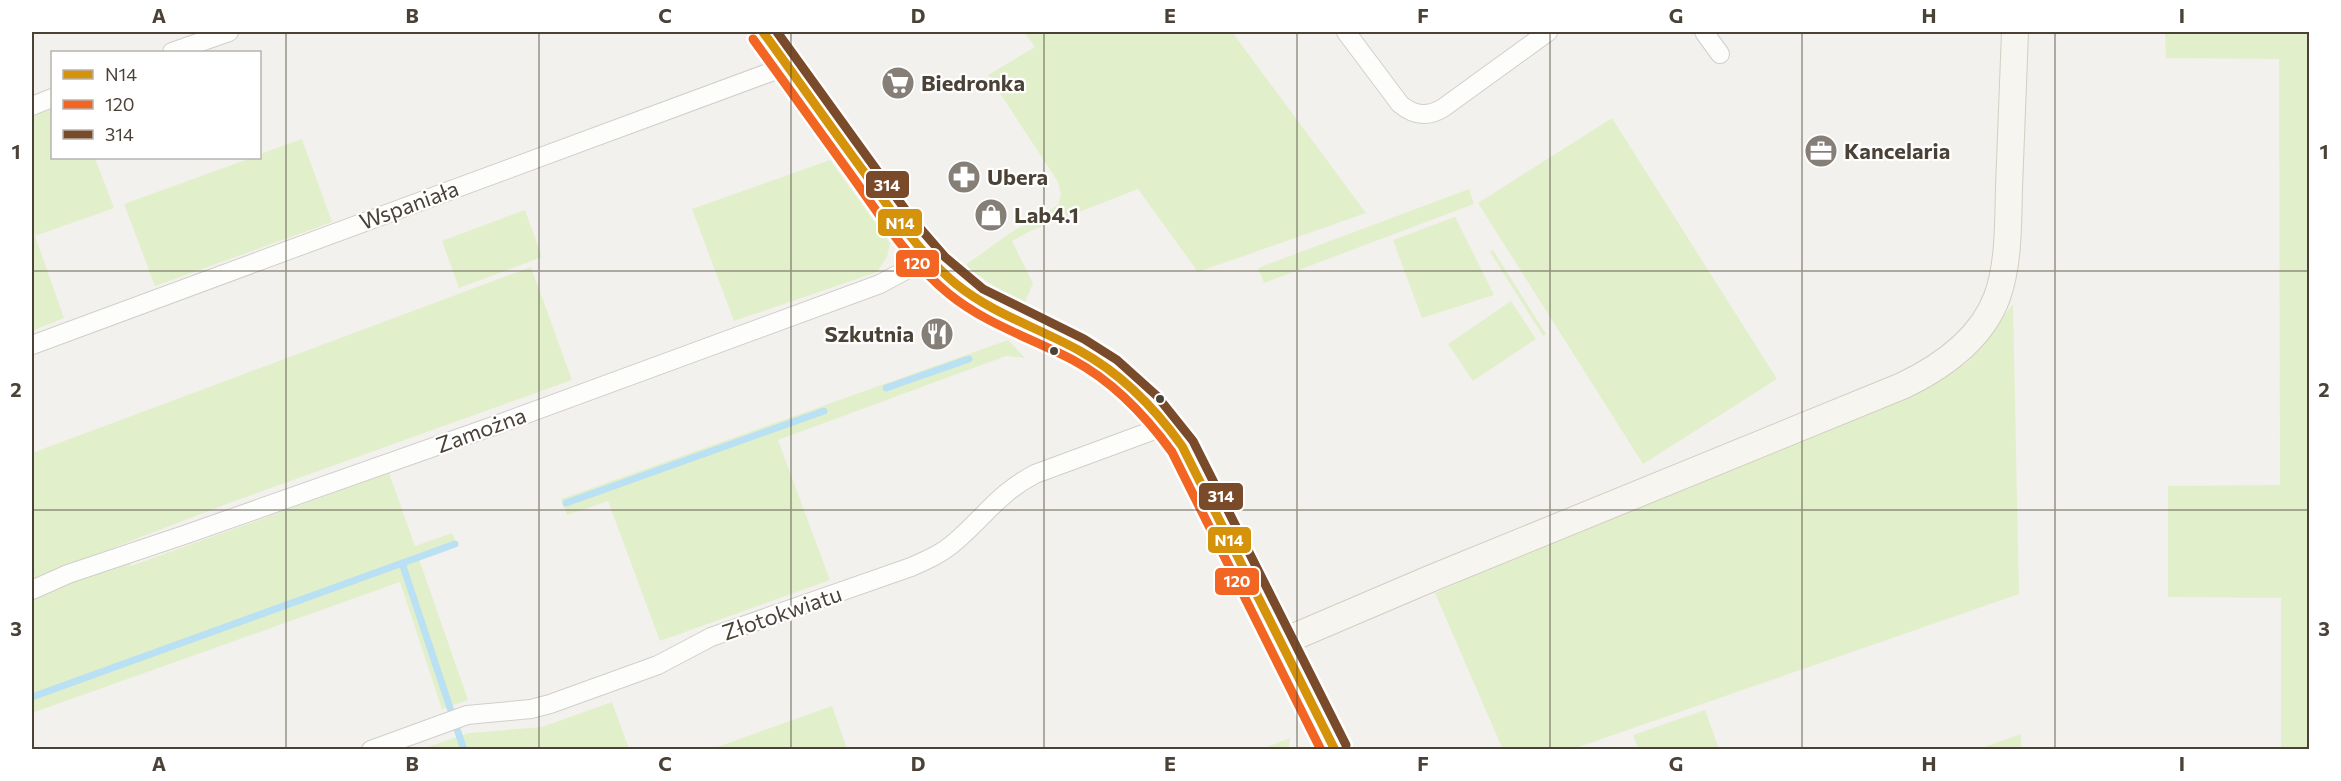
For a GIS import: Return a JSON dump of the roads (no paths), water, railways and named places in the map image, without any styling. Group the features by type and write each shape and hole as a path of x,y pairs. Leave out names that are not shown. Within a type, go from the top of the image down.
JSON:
{"street":[{"path":"175,51 229,32"},
{"path":"763,32 925,255 952,281 977,299 1108,368 1149,403 1168,425 1182,446 1335,750"},
{"path":"1346,32 1400,104 1406,110 1421,115 1437,112 1548,32"},
{"path":"1704,32 1720,54"},
{"path":"1282,642 1443,573 1902,386 1928,374 1948,360 1980,328 1993,305 2005,260 2015,32"},
{"name":"Wspaniała","path":"32,345 787,66"},
{"path":"32,106 51,98"},
{"name":"Zamożna","path":"32,591 68,574 499,424 880,284 906,270 925,255"},
{"name":"Złotokwiatu","path":"370,750 467,715 531,709 550,704 658,665 711,637 911,567 941,553 1004,493 1020,482 1035,474 1168,425"}],"waterway":[{"path":"886,388 969,359"},
{"path":"566,503 824,411"},
{"path":"32,697 455,544"},
{"path":"402,563 464,750"}],"place":[{"name":"Biedronka","path":"898,83"},
{"name":"Kancelaria","path":"1821,151"},
{"name":"Ubera","path":"964,177"},
{"name":"Lab4.1","path":"991,215"},
{"name":"Szkutnia","path":"937,334"}]}
